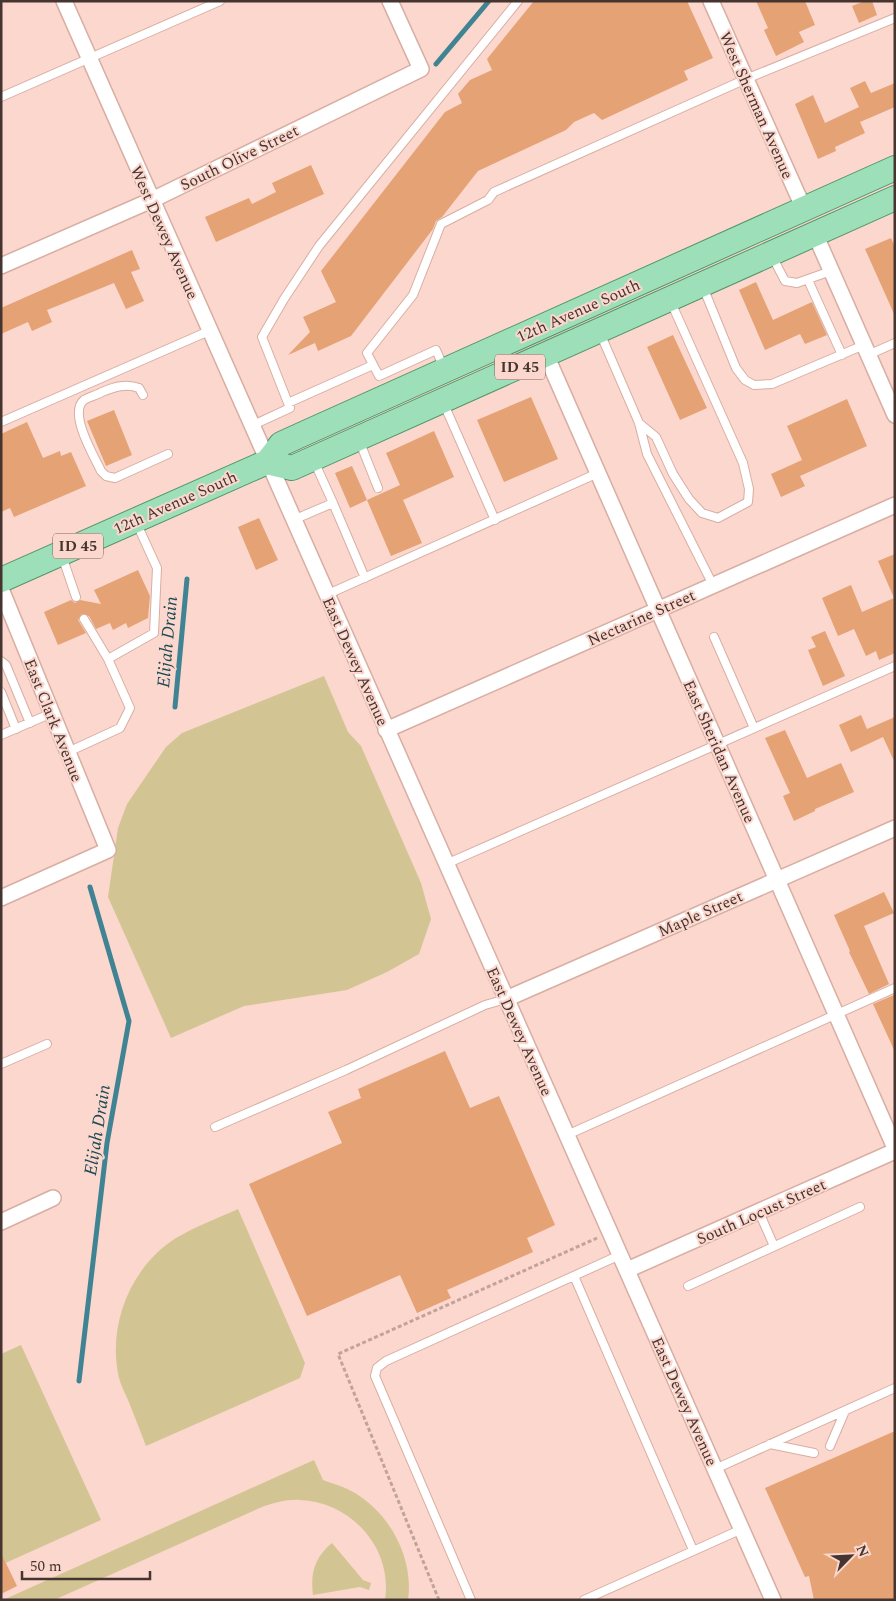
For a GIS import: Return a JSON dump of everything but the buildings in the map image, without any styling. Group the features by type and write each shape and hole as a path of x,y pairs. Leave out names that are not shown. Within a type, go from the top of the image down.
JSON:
{"main road":[{"name":"12th Avenue South","path":"1,580 267,462 282,444 895,168"},
{"path":"815,234 817,223 824,215 895,183"},
{"name":"12th Avenue South","path":"267,462 292,468 895,198"},
{"path":"552,352 565,330 685,276 715,249"},
{"path":"442,400 443,392 450,383 517,352 524,347 531,331"}],"street":[{"name":"West Dewey Avenue","path":"64,1 267,462"},
{"name":"South Olive Street","path":"1,266 152,200 421,69 390,1"},
{"name":"West Sherman Avenue","path":"711,1 804,208"},
{"path":"815,234 895,415"},
{"name":"East Sheridan Avenue","path":"552,352 598,473 895,1149"},
{"name":"East Dewey Avenue","path":"267,462 773,1600"},
{"name":"Nectarine Street","path":"386,730 895,505"},
{"name":"East Clark Avenue","path":"1,590 108,850 1,898"},
{"name":"Maple Street","path":"506,999 895,828"},
{"name":"South Locust Street","path":"627,1270 895,1149"},
{"path":"1,1222 53,1198"}],"lane":[{"path":"1,97 220,1"},
{"path":"251,426 290,408 262,337 284,299 319,246 518,1"},
{"path":"445,369 436,350 379,376 367,353 413,295 441,224 488,200 494,192 746,79 895,18"},
{"path":"771,254 785,281 797,283 831,271"},
{"path":"808,280 842,355"},
{"path":"702,285 736,368 745,380 754,385 772,384 842,355 895,343"},
{"path":"638,423 656,437 672,474 689,499 702,513 718,518 748,502 749,489 744,463 670,300"},
{"path":"1,422 209,331"},
{"path":"599,331 638,423 647,454 713,585"},
{"path":"288,403 373,365"},
{"path":"88,384 93,396"},
{"path":"143,395 139,388 131,385 110,388 84,401 79,408 80,424 101,471 106,476 115,478 168,454"},
{"path":"442,400 495,520"},
{"path":"358,438 378,488"},
{"path":"313,459 365,578"},
{"path":"326,595 598,473"},
{"path":"293,520 332,503"},
{"path":"108,659 154,633 157,568 135,520"},
{"path":"61,553 76,597"},
{"path":"68,752 120,728 130,708 108,659 84,619"},
{"path":"714,637 754,728"},
{"path":"1,661 6,665 30,723"},
{"path":"446,864 895,666"},
{"path":"1,692 16,729"},
{"path":"1,735 52,713"},
{"path":"567,1135 895,988"},
{"path":"215,1127 346,1070 485,1005 506,999"},
{"path":"1,1064 47,1044"},
{"path":"688,1286 860,1207"},
{"path":"759,1212 774,1246"},
{"path":"471,1600 375,1376 377,1368 386,1361 620,1256"},
{"path":"574,1276 693,1550"},
{"path":"715,1469 895,1388"},
{"path":"830,1446 846,1410"},
{"path":"770,1444 814,1454"},
{"path":"584,1600 742,1529"}],"path":[{"path":"438,1600 338,1354 610,1232"}],"shaded area":[{"path":"324,676 348,732 361,746 421,883 431,919 419,954 387,972 347,990 244,1006 171,1038 108,897 118,828 127,804 166,747 182,733"},
{"path":"238,1209 305,1363 300,1378 146,1446 120,1381 116,1358 116,1338 126,1299 146,1265 160,1250 183,1234"},
{"path":"21,1345 101,1520 1,1565 1,1354"},
{"path":"314,1460 323,1480 355,1493 368,1502 389,1525 403,1553 409,1584 408,1600 385,1600 386,1581 382,1563 375,1546 365,1531 336,1509 319,1503 295,1500 262,1507 54,1600 3,1600"},
{"path":"332,1543 363,1580 371,1583 369,1590 360,1587 313,1595 312,1580 315,1566 321,1554"}],"waterway":[{"name":"Elijah Drain","path":"436,64 489,1"},
{"name":"Elijah Drain","path":"175,707 187,579"},
{"name":"Elijah Drain","path":"79,1381 107,1143 129,1021 90,887"}]}
